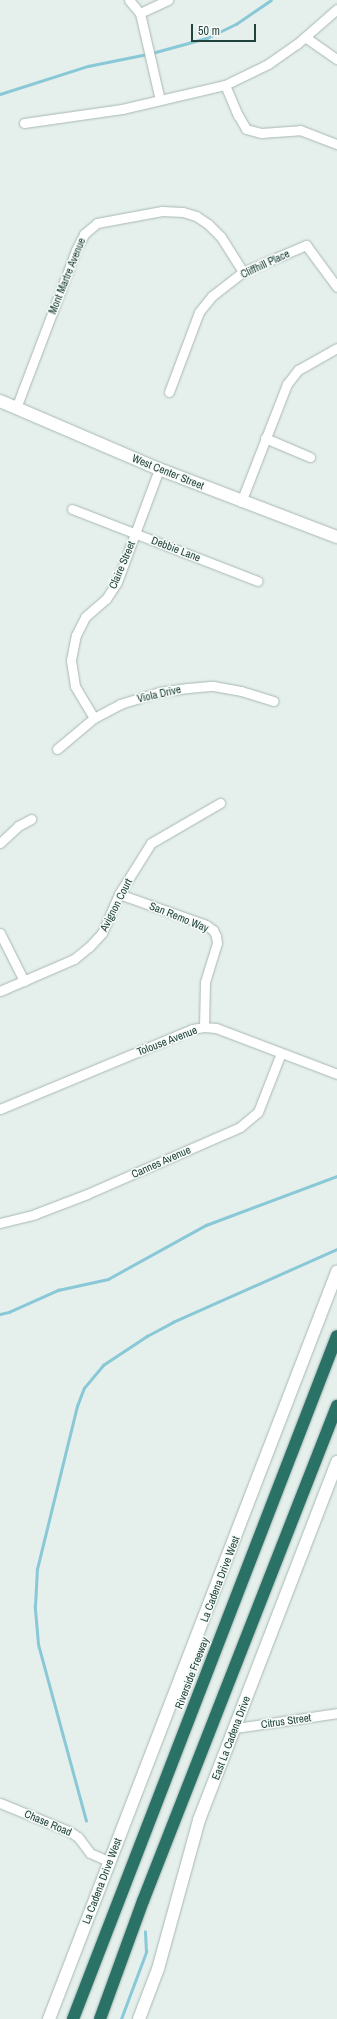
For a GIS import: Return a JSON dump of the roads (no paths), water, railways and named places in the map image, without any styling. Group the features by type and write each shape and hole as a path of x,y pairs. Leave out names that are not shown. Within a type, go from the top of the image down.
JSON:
{"highway":[{"name":"Riverside Freeway","path":"74,2019 337,1336"},
{"path":"100,2019 143,1901 337,1406"}],"main road":[{"name":"West Center Street","path":"0,401 159,469 241,502 337,537"},
{"name":"La Cadena Drive West","path":"49,2019 337,1272"},
{"name":"East La Cadena Drive","path":"139,2019 158,1969 199,1820 236,1728 337,1462"}],"street":[{"path":"129,0 140,13 160,100"},
{"path":"140,13 168,0"},
{"path":"24,123 122,109 225,85 268,64 306,37 337,9"},
{"path":"306,37 337,59"},
{"path":"225,85 246,129 261,133 300,130 337,144"},
{"name":"Mont Martre Avenue","path":"16,408 76,250 84,234 97,223 162,211 183,212 196,216 208,224 221,237 243,272"},
{"name":"Cliffhill Place","path":"169,392 199,312 212,296 243,272 306,245 337,287"},
{"path":"241,502 287,384 298,370 337,348"},
{"path":"265,438 310,457"},
{"name":"Claire Street","path":"94,718 75,686 71,660 76,636 85,617 106,599 117,582 159,469"},
{"name":"Debbie Lane","path":"72,509 258,581"},
{"name":"Viola Drive","path":"57,749 94,718 120,704 159,692 213,686 241,691 274,700"},
{"name":"Avignon Court","path":"0,991 24,982 74,959 89,947 102,933 119,894 151,843 220,803"},
{"path":"0,843 18,826 31,819"},
{"name":"San Remo Way","path":"119,894 206,925 213,930 217,943 205,982 204,1027"},
{"path":"0,933 24,982"},
{"name":"Tolouse Avenue","path":"0,1109 192,1029 204,1027 216,1028 337,1074"},
{"name":"Cannes Avenue","path":"0,1223 35,1214 88,1194 240,1127 258,1112 282,1053"},
{"name":"Citrus Street","path":"236,1728 337,1714"},
{"name":"Chase Road","path":"0,1803 69,1831 78,1837 90,1852 110,1862"}],"waterway":[{"path":"152,53 207,38 236,24 271,0"},
{"path":"0,94 88,66 147,54"},
{"path":"0,1314 9,1312 58,1290 108,1279 206,1225 337,1176"},
{"path":"86,1821 38,1644 35,1606 37,1569 77,1406 84,1388 103,1365 147,1336 173,1322 337,1249"},
{"path":"121,2019 146,1952 145,1932"}]}
